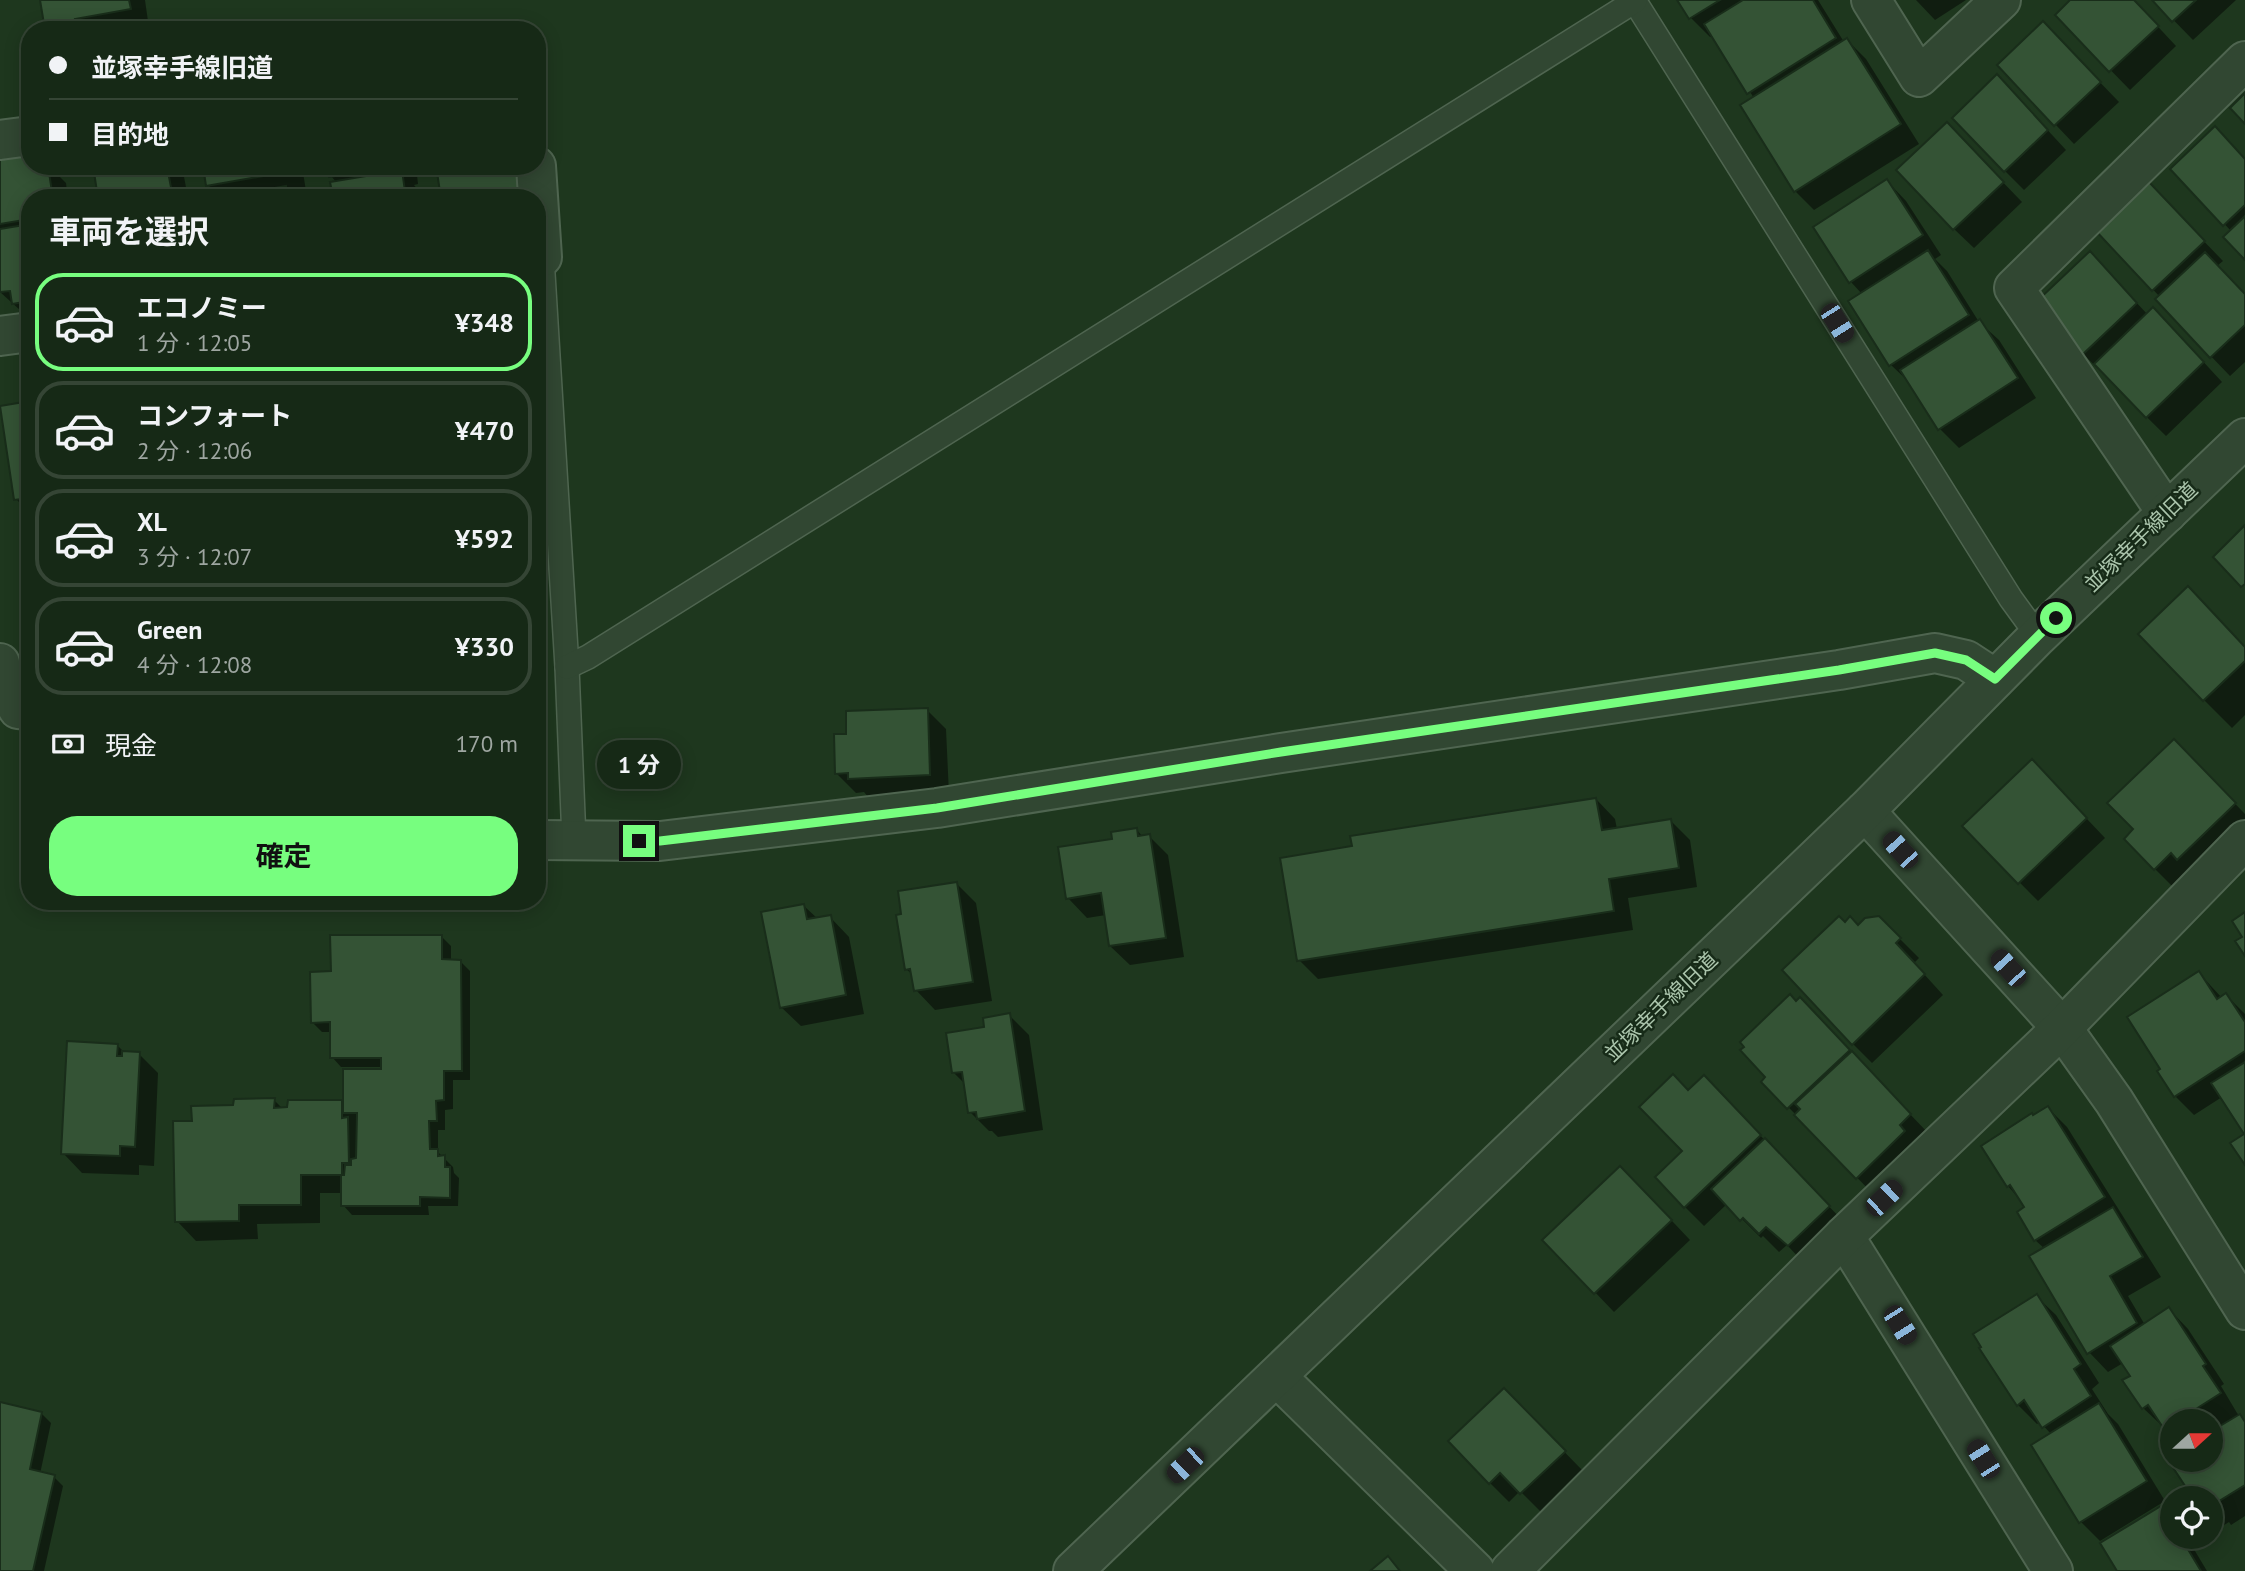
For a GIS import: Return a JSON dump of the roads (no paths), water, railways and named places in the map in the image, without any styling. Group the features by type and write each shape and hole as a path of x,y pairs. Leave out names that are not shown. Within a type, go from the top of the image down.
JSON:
{"street":[{"path":"1871,0 1919,77 2001,0"},
{"path":"2166,513 2014,288 2245,61"},
{"path":"0,140 21,137"},
{"path":"0,336 21,333"},
{"name":"並塚幸手線旧道","path":"1073,1571 1864,811 2038,636 2245,438"},
{"path":"555,840 660,841 937,808 1281,752 1839,670 1935,653 1966,660 1995,679"},
{"path":"0,663 5,688 18,709 21,709"},
{"path":"1864,811 2062,1028 2114,1101 2245,1310"},
{"path":"1510,1571 1844,1236 2062,1028 2245,840"},
{"path":"1844,1236 2053,1571"},
{"path":"1277,1377 1475,1571"}],"lane":[{"path":"568,667 600,650 1635,1 2011,599 2038,636"},
{"path":"546,346 568,667 555,840"}]}
